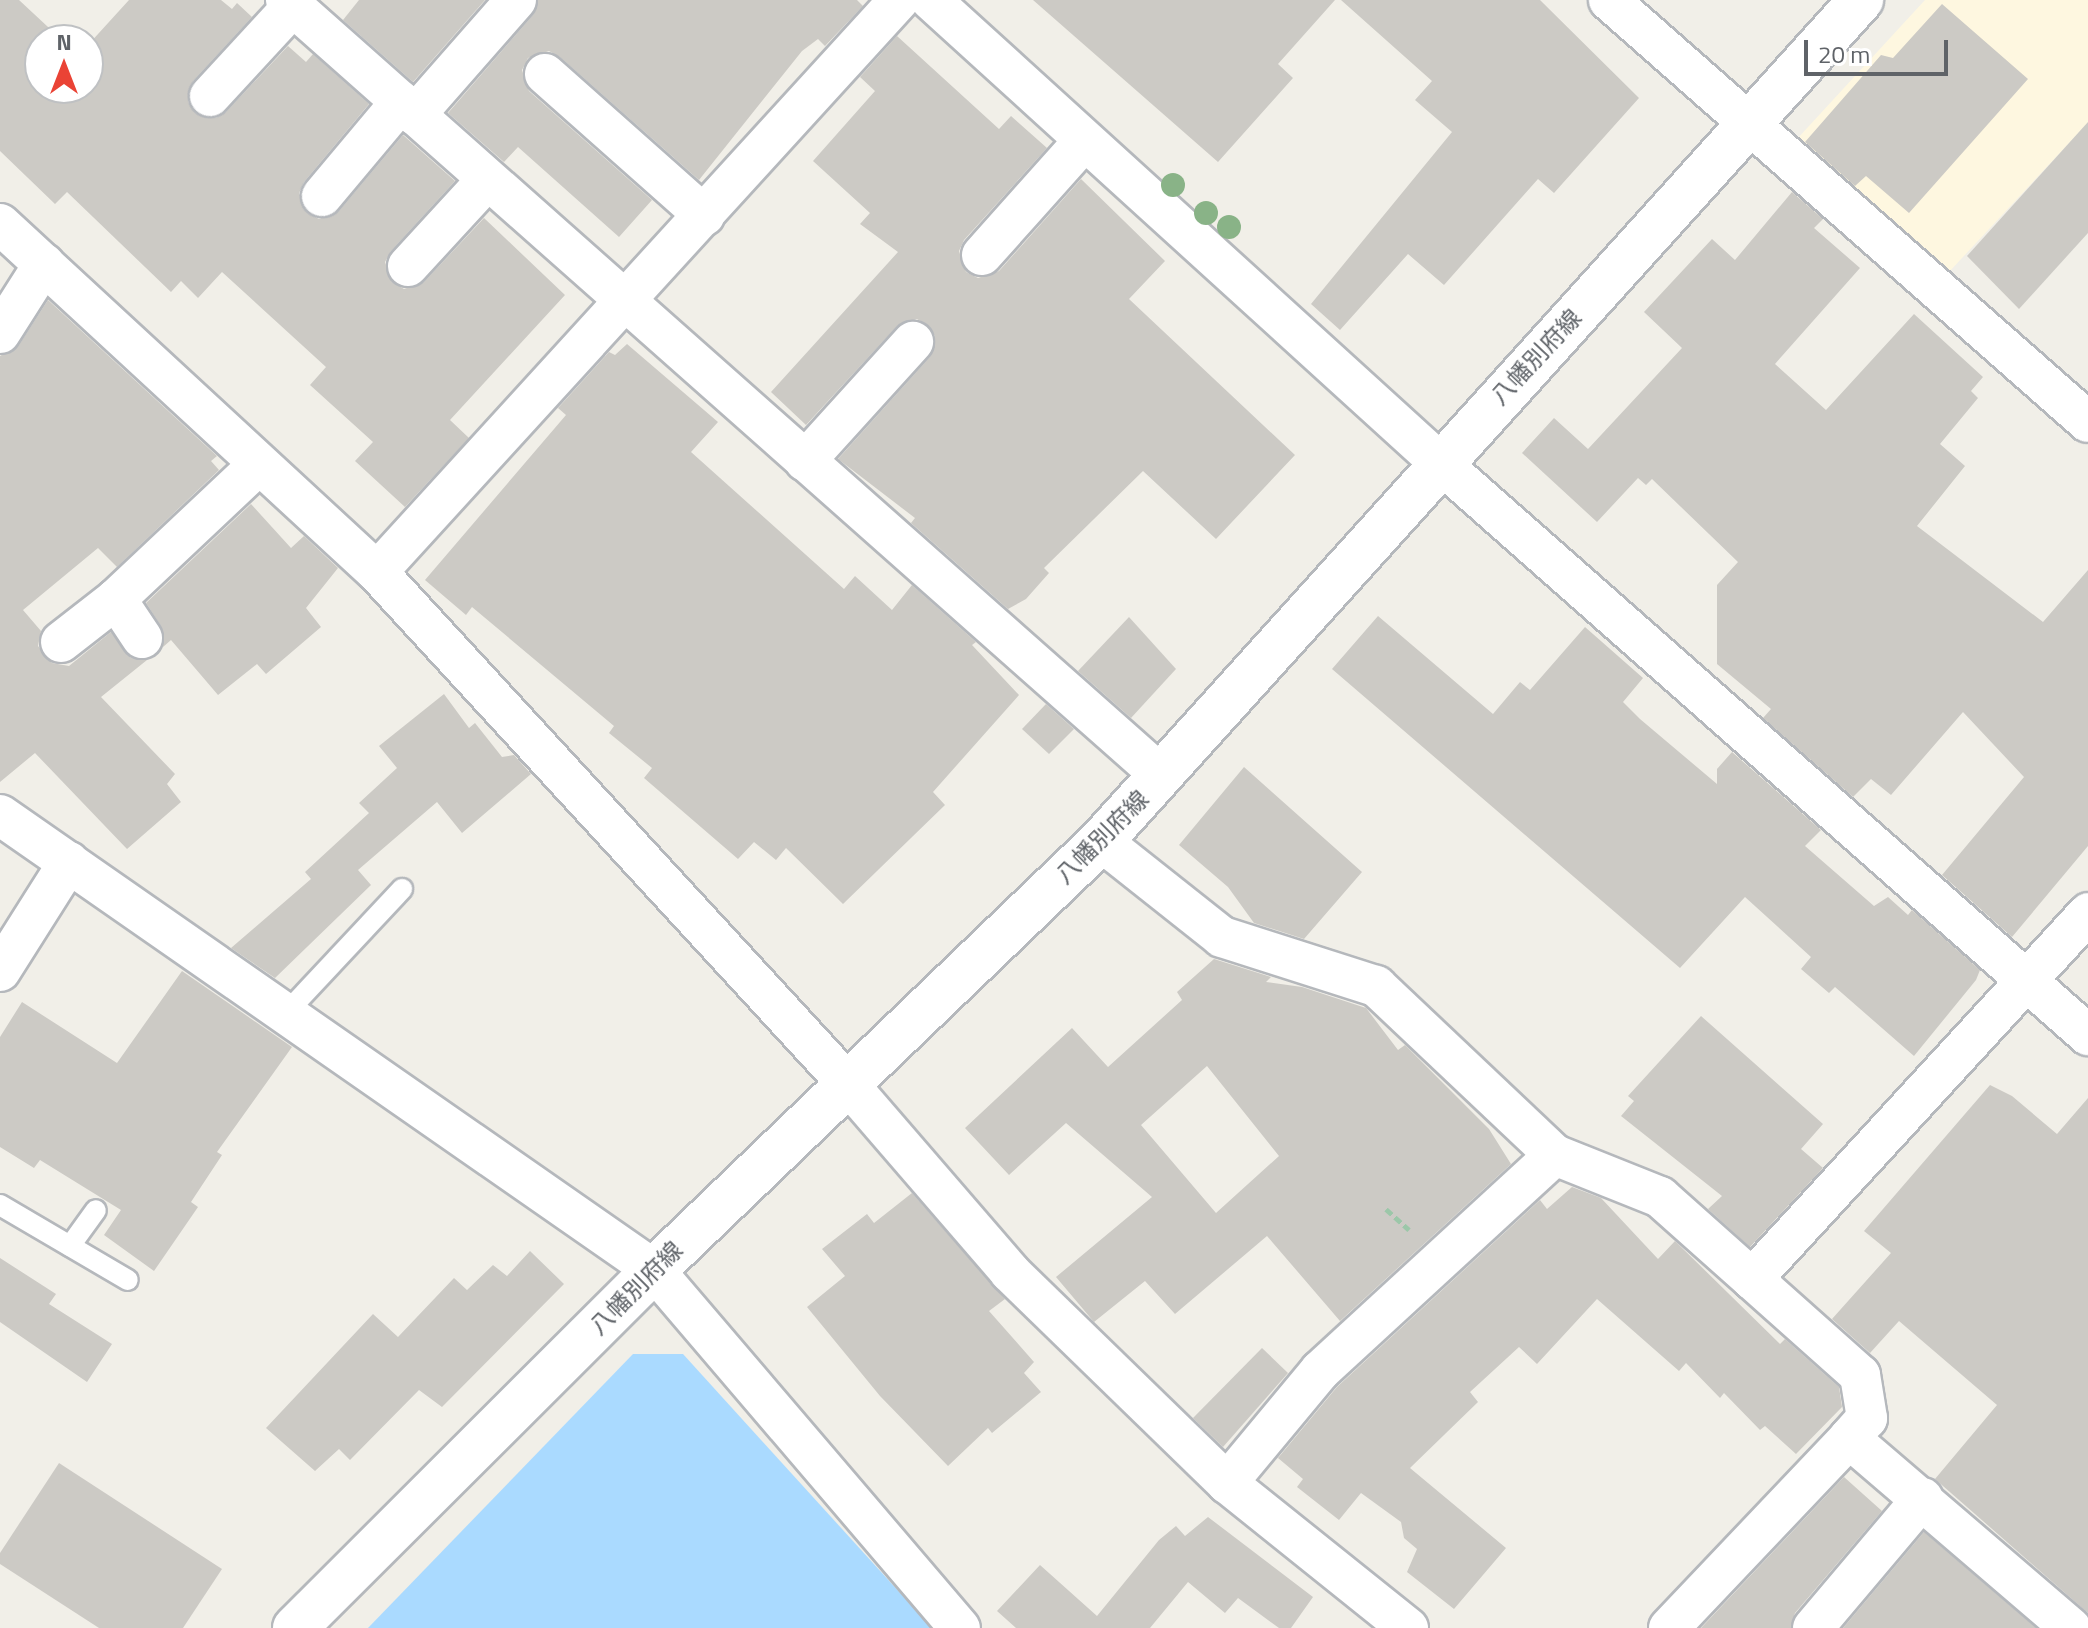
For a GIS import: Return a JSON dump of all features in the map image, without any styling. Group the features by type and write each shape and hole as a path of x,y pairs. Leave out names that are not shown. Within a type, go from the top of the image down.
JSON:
{"main road":[{"name":"八幡別府線","path":"295,1628 654,1270 1101,841 1439,462 1749,127 1861,0"}],"street":[{"path":"322,196 516,0"},
{"path":"377,572 899,0"},
{"path":"931,0 1083,142 1439,462 2088,1035"},
{"path":"1609,0 1749,127 2088,422"},
{"path":"210,96 290,3 1162,776"},
{"path":"545,74 704,215"},
{"path":"982,255 1083,142"},
{"path":"408,266 487,180"},
{"path":"0,224 257,466 377,572 848,1084 1010,1272 1227,1483 1408,1628"},
{"path":"0,333 44,264"},
{"path":"805,461 913,342"},
{"path":"61,642 116,599 257,466"},
{"path":"116,599 142,638"},
{"path":"0,815 654,1270 960,1628"},
{"path":"1101,841 1222,937 1376,986 1555,1155 1660,1197 1860,1375 1867,1418 1669,1628"},
{"path":"0,971 69,862"},
{"path":"1752,1279 2088,913"},
{"path":"1227,1483 1320,1371 1555,1155"},
{"path":"1849,1438 1923,1498 2071,1628"},
{"path":"1813,1628 1923,1498"}],"lane":[{"path":"286,1013 402,889"},
{"path":"0,1205 128,1280"},
{"path":"70,1246 96,1210"}],"path":[{"path":"1386,1209 1410,1231"}],"shaded area":[{"path":"1925,0 2088,0 2088,132 2083,128 1949,272 1797,139"}],"water":[{"path":"633,1354 683,1354 932,1628 368,1628"}],"building":[{"path":"0,0 19,0 45,24 24,24 24,104 104,104 104,27 129,0 221,0 232,9 237,3 252,17 193,81 188,102 195,113 216,118 226,112 288,46 306,62 313,54 369,104 304,182 299,193 307,213 319,219 339,211 403,135 455,181 391,251 385,262 392,282 404,289 424,282 484,218 565,295 450,420 469,438 405,507 355,461 373,442 310,385 326,367 222,272 198,298 181,281 171,292 67,192 55,204 0,151"},
{"path":"359,0 485,0 413,82 343,20"},
{"path":"538,0 857,0 863,6 825,46 818,39 802,51 699,180 560,57 549,51 528,58 522,70 529,91 652,200 619,237 518,147 504,162 448,113 533,15"},
{"path":"1033,0 1335,0 1278,64 1293,78 1218,162"},
{"path":"1341,0 1540,0 1639,98 1554,193 1538,179 1444,285 1408,254 1340,330 1311,304 1452,132 1415,100 1432,81"},
{"path":"1942,4 2028,79 1909,213 1866,176 1855,186 1805,142 1881,55 1893,58"},
{"path":"897,36 999,129 1011,116 1047,148 964,240 959,251 966,272 978,278 999,271 1081,179 1165,261 1129,299 1295,455 1216,539 1143,471 1044,568 1049,573 1026,599 1008,609 911,523 915,518 838,459 930,357 935,336 929,326 917,319 897,326 806,425 771,392 898,252 860,224 870,213 813,161 875,91 860,77"},
{"path":"2088,122 2088,233 2019,309 1967,256"},
{"path":"1792,192 1823,219 1814,228 1860,268 1775,364 1826,410 1914,314 1983,377 1971,391 1978,398 1940,444 1965,466 1917,526 2043,622 2088,570 2088,846 2012,937 1942,875 2024,777 1963,712 1891,795 1871,779 1853,797 1763,718 1771,709 1717,664 1717,585 1738,562 1652,479 1646,485 1638,478 1597,522 1522,453 1554,418 1588,449 1682,348 1644,312 1712,239 1735,260"},
{"path":"48,300 217,456 211,461 219,470 117,567 98,548 23,610 41,631 38,646 52,663 69,666 111,632 131,658 147,660 101,697 175,774 167,784 181,802 127,849 35,753 0,782 0,356 19,345"},
{"path":"627,344 718,422 691,452 844,589 855,576 892,610 912,585 976,642 972,645 1019,695 933,792 945,805 843,904 786,848 776,860 754,842 738,859 644,778 652,768 609,733 614,726 472,607 466,615 425,580 566,415 558,408 609,352 615,355"},
{"path":"251,504 291,548 304,536 338,568 306,608 321,627 266,674 257,664 218,695 171,640 163,647 161,626 146,603"},
{"path":"1378,616 1493,714 1520,682 1530,690 1585,627 1643,678 1623,702 1640,719 1717,784 1717,769 1732,752 1821,830 1805,846 1874,906 1888,897 1908,915 1912,910 1980,970 1976,980 1914,1056 1835,987 1829,993 1801,969 1811,957 1745,897 1680,968 1332,669"},
{"path":"1129,617 1176,669 1131,718 1078,671"},
{"path":"444,694 469,728 475,723 502,757 514,755 531,774 462,833 437,802 358,870 371,885 275,978 231,948 311,879 305,872 369,813 359,803 397,768 379,746"},
{"path":"1046,704 1074,729 1049,754 1022,729"},
{"path":"1244,767 1362,872 1304,939 1254,923 1228,887 1179,845"},
{"path":"1214,959 1271,977 1266,982 1302,987 1366,1008 1398,1050 1405,1045 1489,1129 1511,1164 1340,1321 1267,1236 1175,1314 1145,1281 1094,1322 1056,1277 1152,1197 1066,1123 1009,1175 965,1128 1072,1028 1108,1067 1182,1000 1177,992","holes":["1207,1066 1279,1156 1216,1213 1141,1125"]},
{"path":"182,971 292,1047 217,1152 222,1155 191,1202 198,1207 154,1271 104,1235 121,1210 40,1160 34,1168 0,1147 0,1037 22,1002 117,1063"},
{"path":"1701,1016 1823,1124 1801,1149 1823,1168 1750,1247 1708,1209 1722,1196 1621,1116 1634,1101 1628,1096"},
{"path":"1990,1085 2012,1096 2057,1134 2088,1098 2088,1613 1935,1479 1997,1405 1899,1321 1870,1353 1832,1319 1891,1253 1864,1231"},
{"path":"1572,1187 1601,1198 1658,1259 1675,1241 1780,1344 1785,1339 1839,1387 1842,1407 1796,1454 1765,1426 1760,1430 1724,1393 1720,1398 1686,1363 1679,1371 1597,1299 1537,1364 1519,1347 1470,1392 1478,1402 1410,1468 1506,1548 1454,1609 1407,1572 1417,1549 1404,1538 1401,1522 1361,1493 1339,1520 1297,1487 1303,1479 1278,1458 1337,1387 1540,1200 1547,1209"},
{"path":"912,1193 1005,1299 989,1311 1034,1362 1024,1373 1041,1392 992,1433 988,1428 948,1466 880,1396 807,1307 845,1276 822,1249 867,1214 874,1223"},
{"path":"530,1251 564,1284 442,1407 419,1390 350,1460 339,1449 315,1471 266,1428 373,1314 398,1337 454,1278 467,1290 493,1265 507,1276"},
{"path":"0,1258 56,1294 49,1304 112,1344 87,1382 0,1322"},
{"path":"1262,1348 1288,1373 1223,1447 1193,1418"},
{"path":"59,1463 222,1569 183,1628 99,1628 0,1564 0,1553"},
{"path":"1844,1477 1882,1511 1795,1613 1791,1628 1701,1628"},
{"path":"1208,1517 1313,1597 1291,1628 1279,1628 1238,1598 1225,1613 1188,1582 1150,1628 1016,1628 997,1611 1040,1565 1097,1616 1159,1540 1176,1526 1185,1536"},
{"path":"1924,1532 2036,1628 1843,1628"}]}
